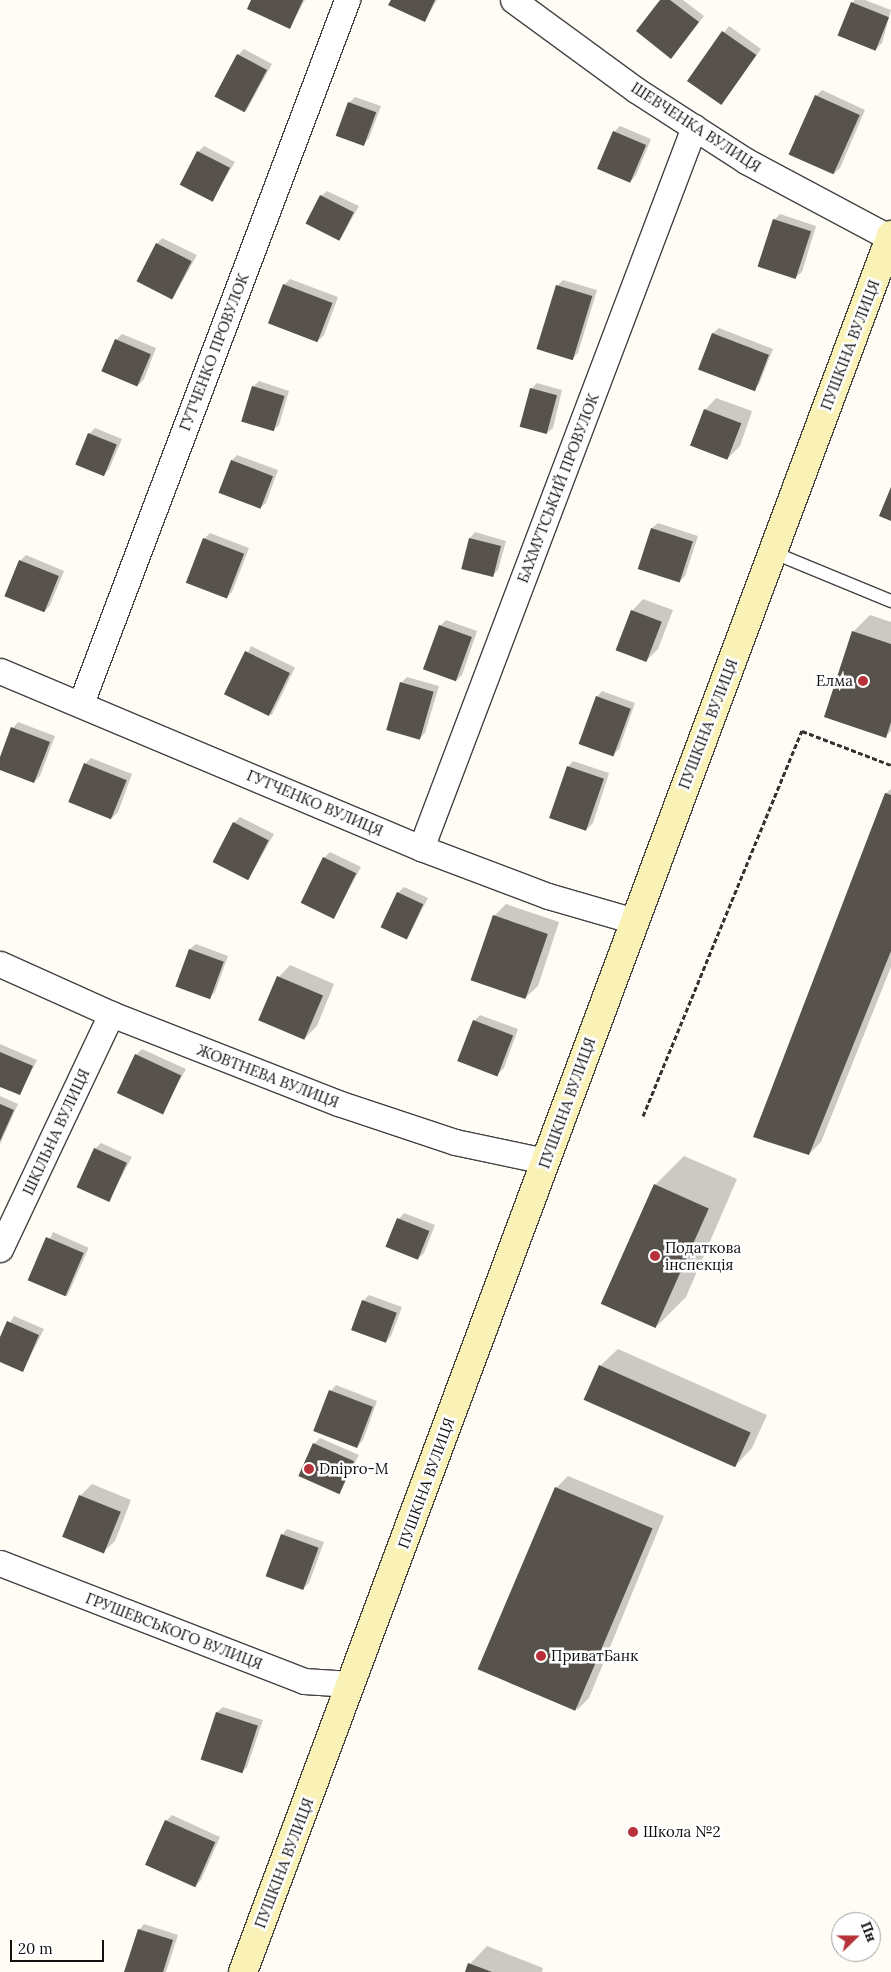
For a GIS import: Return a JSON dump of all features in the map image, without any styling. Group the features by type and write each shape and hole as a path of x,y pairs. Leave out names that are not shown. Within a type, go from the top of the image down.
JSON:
{"main road":[{"name":"ПУШКІНА ВУЛИЦЯ","path":"244,1972 891,236"}],"street":[{"name":"ГУТЧЕНКО ПРОВУЛОК","path":"81,703 347,0"},
{"name":"ШЕВЧЕНКА ВУЛИЦЯ","path":"513,0 694,127 746,161 891,236"},
{"name":"БАХМУТСЬКИЙ ПРОВУЛОК","path":"421,848 694,127"},
{"name":"ГУТЧЕНКО ВУЛИЦЯ","path":"0,671 81,703 421,848 548,896 634,922"},
{"name":"ЖОВТНЕВА ВУЛИЦЯ","path":"0,964 111,1014 338,1104 455,1142 545,1162"},
{"name":"ШКІЛЬНА ВУЛИЦЯ","path":"0,1249 111,1014"},
{"name":"ГРУШЕВСЬКОГО ВУЛИЦЯ","path":"0,1563 304,1681 351,1684"}],"lane":[{"path":"772,552 891,600"}],"path":[{"path":"643,1116 802,730 891,765"}],"building":[{"path":"251,0 303,0 290,29 247,9"},
{"path":"391,0 435,0 425,22 388,5"},
{"path":"660,0 670,0 699,22 671,59 636,31"},
{"path":"851,2 889,17 876,51 838,35"},
{"path":"722,31 756,55 721,105 687,81"},
{"path":"237,54 267,70 244,112 214,96"},
{"path":"815,95 860,115 833,174 789,154"},
{"path":"348,102 376,112 364,146 336,136"},
{"path":"613,131 646,145 630,183 597,169"},
{"path":"197,151 230,168 213,202 180,185"},
{"path":"320,195 354,212 339,241 305,224"},
{"path":"773,219 811,231 796,279 758,267"},
{"path":"156,243 192,261 172,299 136,281"},
{"path":"283,284 332,303 317,342 268,323"},
{"path":"556,285 592,296 573,360 536,349"},
{"path":"712,333 769,355 755,391 698,369"},
{"path":"115,339 151,354 137,386 101,371"},
{"path":"252,386 285,396 274,431 241,421"},
{"path":"530,388 557,395 547,434 520,427"},
{"path":"704,409 741,423 727,460 690,445"},
{"path":"88,433 117,445 104,476 75,465"},
{"path":"231,460 273,476 260,509 218,493"},
{"path":"891,487 891,521 879,516"},
{"path":"651,528 693,542 680,582 638,569"},
{"path":"203,538 244,554 227,599 186,583"},
{"path":"469,538 501,546 493,577 461,569"},
{"path":"19,560 59,576 44,612 4,596"},
{"path":"631,610 662,622 646,662 616,650"},
{"path":"439,625 472,637 456,681 423,669"},
{"name":"Елма","path":"852,631 891,644 891,722 886,738 824,717"},
{"path":"245,651 290,673 269,716 224,694"},
{"path":"400,682 434,692 420,740 386,730"},
{"path":"596,696 631,709 613,757 579,744"},
{"path":"11,727 50,742 34,783 0,770 0,757"},
{"path":"84,763 127,780 111,819 68,802"},
{"path":"567,766 604,779 586,831 549,818"},
{"path":"885,793 891,795 891,951 809,1155 753,1137"},
{"path":"233,822 269,840 248,880 213,862"},
{"path":"323,857 356,873 334,919 301,903"},
{"path":"397,892 423,904 407,940 381,927"},
{"path":"493,915 548,934 525,999 471,980"},
{"path":"189,949 224,962 210,999 175,987"},
{"path":"277,976 323,996 304,1040 258,1020"},
{"path":"473,1020 513,1035 497,1076 457,1061"},
{"path":"0,1052 33,1066 20,1095 0,1087"},
{"path":"135,1054 181,1076 163,1115 117,1093"},
{"path":"0,1104 14,1110 0,1141"},
{"path":"94,1148 127,1163 109,1202 77,1187"},
{"name":"Податкова інспекція","path":"654,1184 709,1208 656,1328 601,1304"},
{"path":"397,1218 429,1231 418,1260 385,1247"},
{"path":"46,1237 84,1253 65,1296 28,1280"},
{"path":"362,1300 397,1313 386,1343 351,1330"},
{"path":"7,1321 39,1335 23,1372 0,1362 0,1337"},
{"path":"599,1365 751,1433 735,1467 584,1400"},
{"path":"329,1390 373,1407 357,1448 313,1431"},
{"path":"313,1443 354,1461 339,1494 298,1476"},
{"path":"555,1487 653,1528 575,1711 478,1669"},
{"path":"79,1495 121,1512 104,1554 62,1537"},
{"path":"281,1534 319,1548 303,1590 266,1576"},
{"path":"216,1712 258,1726 242,1773 201,1760"},
{"path":"165,1820 215,1842 195,1887 145,1865"},
{"path":"138,1929 173,1940 163,1972 124,1972"},
{"path":"468,1963 492,1972 465,1972"}],"place":[{"name":"Елма","path":"863,681"},
{"name":"Податкова інспекція","path":"655,1256"},
{"name":"Dnipro-M","path":"309,1469"},
{"name":"ПриватБанк","path":"541,1656"},
{"name":"Школа №2","path":"633,1832"}]}
